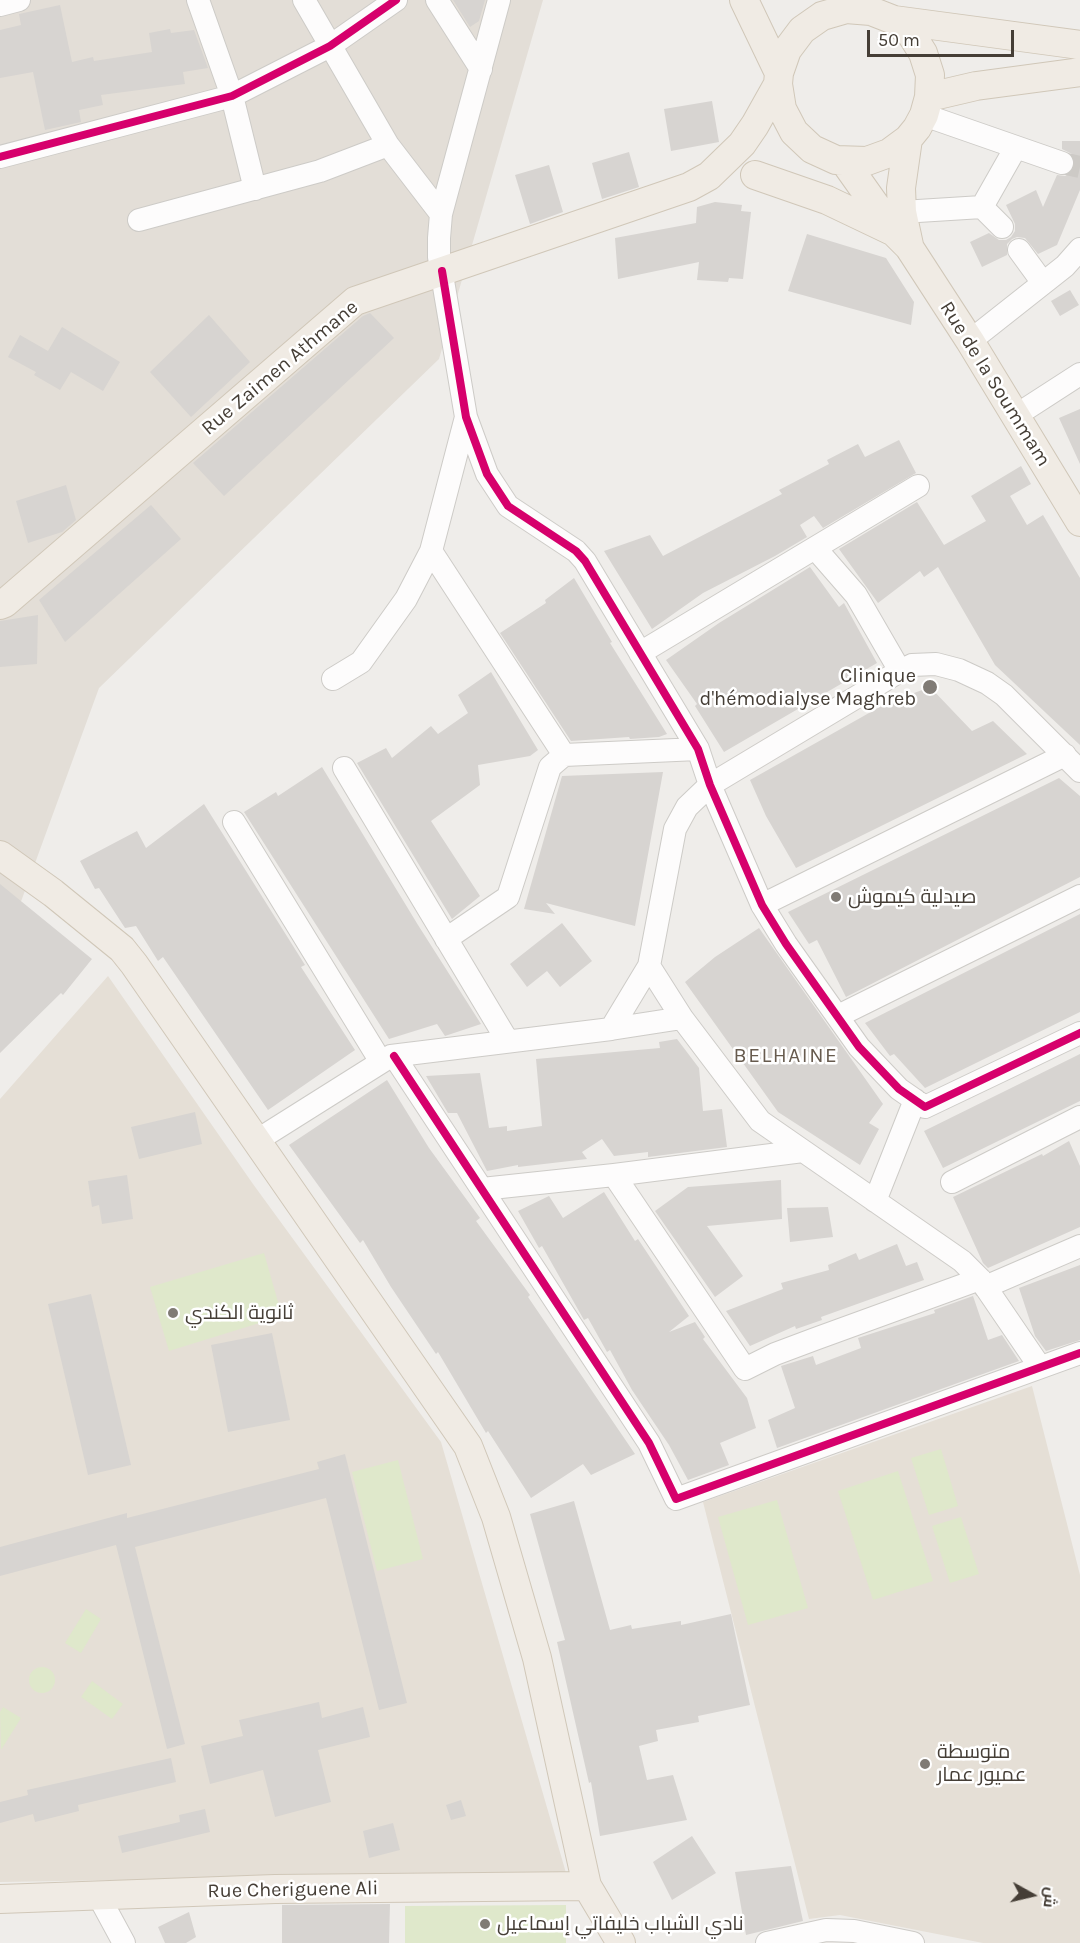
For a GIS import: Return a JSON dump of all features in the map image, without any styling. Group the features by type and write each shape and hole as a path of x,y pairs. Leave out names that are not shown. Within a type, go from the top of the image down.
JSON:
{"main road":[{"path":"744,0 778,78 782,109 794,132 812,149 840,160"},
{"path":"709,176 741,144 755,125 778,78 787,50 802,30 841,5 871,11 894,20 1080,45"},
{"path":"755,175 827,200 902,231 901,188 908,140 927,106 930,75 923,53 911,34 894,20"},
{"path":"927,106 976,86 1080,72"},
{"path":"709,176 755,175 840,160 867,161 889,153 908,140"},
{"name":"Rue de la Soummam","path":"840,160 902,231 1015,416 1076,506"},
{"name":"Rue Zaimen Athmane","path":"0,605 355,301 689,187 709,176"},
{"path":"1,856 53,893 122,949 468,1446 496,1517 537,1658 587,1886 621,1943"},
{"name":"Rue Cheriguene Ali","path":"0,1899 275,1889 587,1886"}],"street":[{"path":"0,5 19,0"},
{"path":"198,0 232,96 255,189"},
{"path":"304,0 388,145 441,214"},
{"path":"0,157 232,96 330,46 396,0"},
{"path":"437,0 481,69"},
{"path":"499,0 441,214 439,257 466,417 487,474 508,506 576,551 585,561 698,749 710,785 762,905 786,944 859,1047 899,1089 926,1107 1080,1032"},
{"path":"927,106 1016,147 1062,163"},
{"path":"140,220 340,164 388,145"},
{"path":"902,231 982,207 1016,147"},
{"path":"982,207 1002,227"},
{"path":"970,341 1065,266 1080,249"},
{"path":"1019,250 1043,283"},
{"path":"1015,416 1080,374"},
{"path":"333,679 361,662 406,599 431,551 466,417"},
{"path":"640,653 918,486"},
{"path":"815,548 856,595 900,671"},
{"path":"431,551 564,754"},
{"path":"611,1029 649,966 675,829 687,807 710,785 900,671 912,665 936,664 959,670 980,680 1004,695 1072,763 762,905"},
{"path":"446,939 508,897 550,766 564,754 698,749"},
{"path":"344,768 507,1040"},
{"path":"234,822 388,1059 482,1189 650,1443 676,1499 1080,1353"},
{"path":"838,1016 1080,896"},
{"path":"649,966 682,1018 760,1121 962,1261 982,1283 1040,1367"},
{"path":"256,1141 388,1059 507,1040 611,1029 682,1018"},
{"path":"875,1201 915,1100"},
{"path":"952,1182 1080,1117"},
{"path":"482,1189 803,1151"},
{"path":"614,1175 745,1369 775,1354 815,1339 982,1283 1080,1246"},
{"path":"98,1895 124,1943"},
{"path":"766,1943 826,1930 854,1931 913,1943"}],"shaded area":[{"path":"0,0 543,0 439,359 99,688 0,959"},
{"name":"ثانوية الكندي","path":"108,976 253,1184 441,1442 566,1873 0,1882 0,1099"},
{"name":"متوسطة عميور عمار","path":"1032,1386 1080,1575 1080,1943 983,1943 840,1915 809,1919 703,1502"}],"green space":[{"path":"264,1253 282,1316 169,1351 150,1287"},
{"path":"941,1449 958,1506 929,1515 911,1458"},
{"path":"398,1460 423,1559 377,1571 352,1472"},
{"path":"898,1471 933,1581 873,1600 838,1491"},
{"path":"777,1500 808,1608 748,1625 718,1517"},
{"path":"961,1517 979,1574 950,1583 932,1526"},
{"path":"86,1609 101,1619 81,1653 65,1643"},
{"path":"42,1667 51,1671 55,1680 51,1689 42,1693 33,1689 29,1680 33,1671"},
{"path":"92,1681 123,1704 112,1719 81,1697"},
{"path":"3,1707 21,1718 1,1750 0,1712"},
{"name":"نادي الشباب خليفاتي إسماعيل","path":"566,1905 566,1943 405,1943 405,1906"}],"building":[{"path":"453,0 485,0 479,21 470,27"},
{"path":"60,5 72,62 93,57 94,61 152,52 149,33 170,29 171,33 194,30 208,68 183,72 185,84 101,95 103,105 79,110 81,122 45,130 33,72 0,78 0,30 21,25 19,14"},
{"path":"712,101 719,142 671,151 664,109"},
{"path":"1062,141 1080,141 1080,190 1057,245 1038,254 1025,238 1017,237 1007,244 1007,255 982,267 970,242 989,233 999,240 1011,237 1015,231 1015,224 1006,205 1036,190 1043,207 1057,175 1065,176 1071,173 1075,160 1072,154 1062,149"},
{"path":"629,152 639,187 602,199 592,163"},
{"path":"549,165 563,212 530,224 515,175"},
{"path":"715,202 742,205 741,211 751,212 743,279 729,278 728,282 697,280 699,262 618,279 615,238 696,223 697,207"},
{"path":"807,234 886,258 914,302 911,325 788,291"},
{"path":"1070,290 1079,305 1060,316 1051,301"},
{"path":"370,313 394,338 224,496 193,463 363,316"},
{"path":"209,315 250,362 191,417 150,372"},
{"path":"62,327 120,362 103,391 71,372 60,390 34,375 36,372 8,357 20,335 48,351"},
{"path":"1080,409 1080,464 1059,418"},
{"path":"899,440 916,473 823,528 814,516 800,525 807,537 703,593 652,629 604,551 650,535 663,556 782,494 779,490 829,464 827,460 858,444 865,457"},
{"path":"1021,466 1031,484 1010,496 1027,525 1043,515 1080,578 1080,745 995,665 938,567 924,577 920,571 878,603 839,549 917,502 944,545 986,521 971,496"},
{"path":"66,485 76,520 62,532 28,543 16,501"},
{"path":"151,505 181,539 65,642 39,600"},
{"path":"810,567 839,607 844,603 877,663 724,752 695,706 697,704 666,660 719,623"},
{"path":"574,578 612,642 610,643 667,734 659,737 571,741 500,633 546,603 545,600"},
{"path":"38,615 37,664 0,667 0,621"},
{"path":"491,672 538,750 530,756 478,765 480,785 431,821 480,896 452,919 357,763 386,748 392,758 431,726 438,734 468,713 458,695"},
{"path":"930,687 972,731 993,721 1027,754 796,868 766,816 750,780 885,704"},
{"path":"322,767 481,1024 445,1036 437,1024 389,1039 244,812 276,792 278,796"},
{"path":"663,772 635,926 546,903 555,914 524,909 562,776"},
{"path":"1059,778 1080,796 1080,877 846,997 817,940 809,944 788,912"},
{"path":"204,804 305,965 301,967 355,1050 268,1110 163,957 158,961 136,926 125,928 99,888 95,889 80,861 137,831 146,848"},
{"path":"0,884 92,959 63,995 61,993 0,1053"},
{"path":"1080,914 1080,1012 925,1088 894,1054 890,1056 865,1023"},
{"path":"562,923 592,961 560,987 547,971 527,987 510,964"},
{"path":"759,928 883,1104 869,1123 879,1129 860,1165 778,1112 685,982 715,957"},
{"path":"677,1039 699,1068 703,1111 722,1109 727,1147 648,1157 648,1152 614,1156 602,1139 582,1152 587,1159 518,1167 518,1165 487,1171 457,1113 448,1113 426,1076 480,1073 489,1128 507,1126 507,1131 542,1126 536,1059 660,1048 659,1042"},
{"path":"1080,1054 1080,1101 943,1168 924,1131"},
{"path":"387,1080 429,1148 480,1218 476,1221 530,1295 528,1297 635,1454 591,1475 583,1464 531,1498 488,1431 486,1433 438,1352 436,1354 391,1287 363,1240 360,1243 289,1145"},
{"path":"195,1112 202,1144 139,1159 131,1127"},
{"path":"1069,1141 1080,1166 1080,1227 988,1268 983,1263 953,1197 1042,1154 1043,1156"},
{"path":"127,1175 133,1219 102,1224 99,1205 92,1207 88,1181"},
{"path":"781,1180 782,1219 707,1226 743,1276 715,1297 655,1211 688,1187"},
{"path":"604,1192 635,1241 638,1239 689,1316 669,1332 695,1322 705,1337 703,1339 747,1398 756,1428 720,1443 729,1465 688,1480 610,1350 607,1352 588,1318 584,1320 542,1246 539,1248 518,1211 549,1196 563,1218"},
{"path":"828,1207 833,1237 790,1242 787,1208"},
{"path":"897,1244 906,1266 917,1262 924,1280 821,1317 822,1320 796,1329 795,1326 750,1346 726,1311 783,1289 781,1283 829,1270 828,1265 856,1253 859,1260"},
{"path":"1080,1265 1080,1340 1046,1351 1035,1336 1019,1288"},
{"path":"91,1294 131,1465 88,1475 48,1304"},
{"path":"973,1296 988,1340 1002,1335 1019,1361 777,1448 768,1420 795,1408 781,1366 813,1356 816,1365 861,1348 858,1338 935,1313 934,1310"},
{"path":"272,1333 290,1420 228,1432 211,1345"},
{"path":"345,1454 407,1703 379,1710 326,1498 135,1547 185,1744 167,1749 116,1545 0,1576 0,1547 127,1513 127,1518 319,1469 317,1462"},
{"path":"574,1501 610,1630 631,1625 632,1629 681,1621 681,1625 731,1614 750,1705 698,1716 699,1722 656,1730 658,1741 639,1746 647,1780 673,1775 687,1820 600,1836 591,1782 589,1783 557,1642 565,1640 530,1514"},
{"path":"319,1702 322,1718 363,1707 370,1737 318,1750 331,1802 275,1817 263,1770 210,1784 201,1746 243,1736 239,1720"},
{"path":"171,1758 176,1782 78,1805 79,1811 35,1822 33,1814 0,1823 0,1802 28,1795 27,1790"},
{"path":"461,1800 466,1816 451,1820 446,1805"},
{"path":"205,1809 210,1832 122,1853 118,1836 180,1822 179,1815"},
{"path":"393,1823 400,1850 369,1858 363,1831"},
{"path":"692,1836 716,1873 672,1900 653,1862"},
{"path":"791,1866 803,1921 746,1935 735,1872"},
{"path":"390,1904 389,1943 282,1943 282,1905"},
{"path":"189,1912 196,1937 186,1943 165,1943 158,1927"}],"tunnel":[{"path":"1062,163 1080,167"}],"cycle path":[{"path":"0,157 232,96 330,46 396,0"},
{"path":"442,271 466,417 487,474 508,506 576,551 585,561 698,749 710,785 762,905 786,944 859,1047 899,1089 925,1107 1080,1033"},
{"path":"394,1056 649,1443 676,1499 1080,1353"}],"place":[{"name":"Clinique d'hémodialyse Maghreb","path":"930,687"},
{"name":"صيدلية كيموش","path":"836,897"},
{"name":"ثانوية الكندي","path":"173,1313"},
{"name":"متوسطة عميور عمار","path":"925,1764"},
{"name":"نادي الشباب خليفاتي إسماعيل","path":"485,1924"}],"district":[{"name":"BELHAINE","path":"786,1056"}]}
